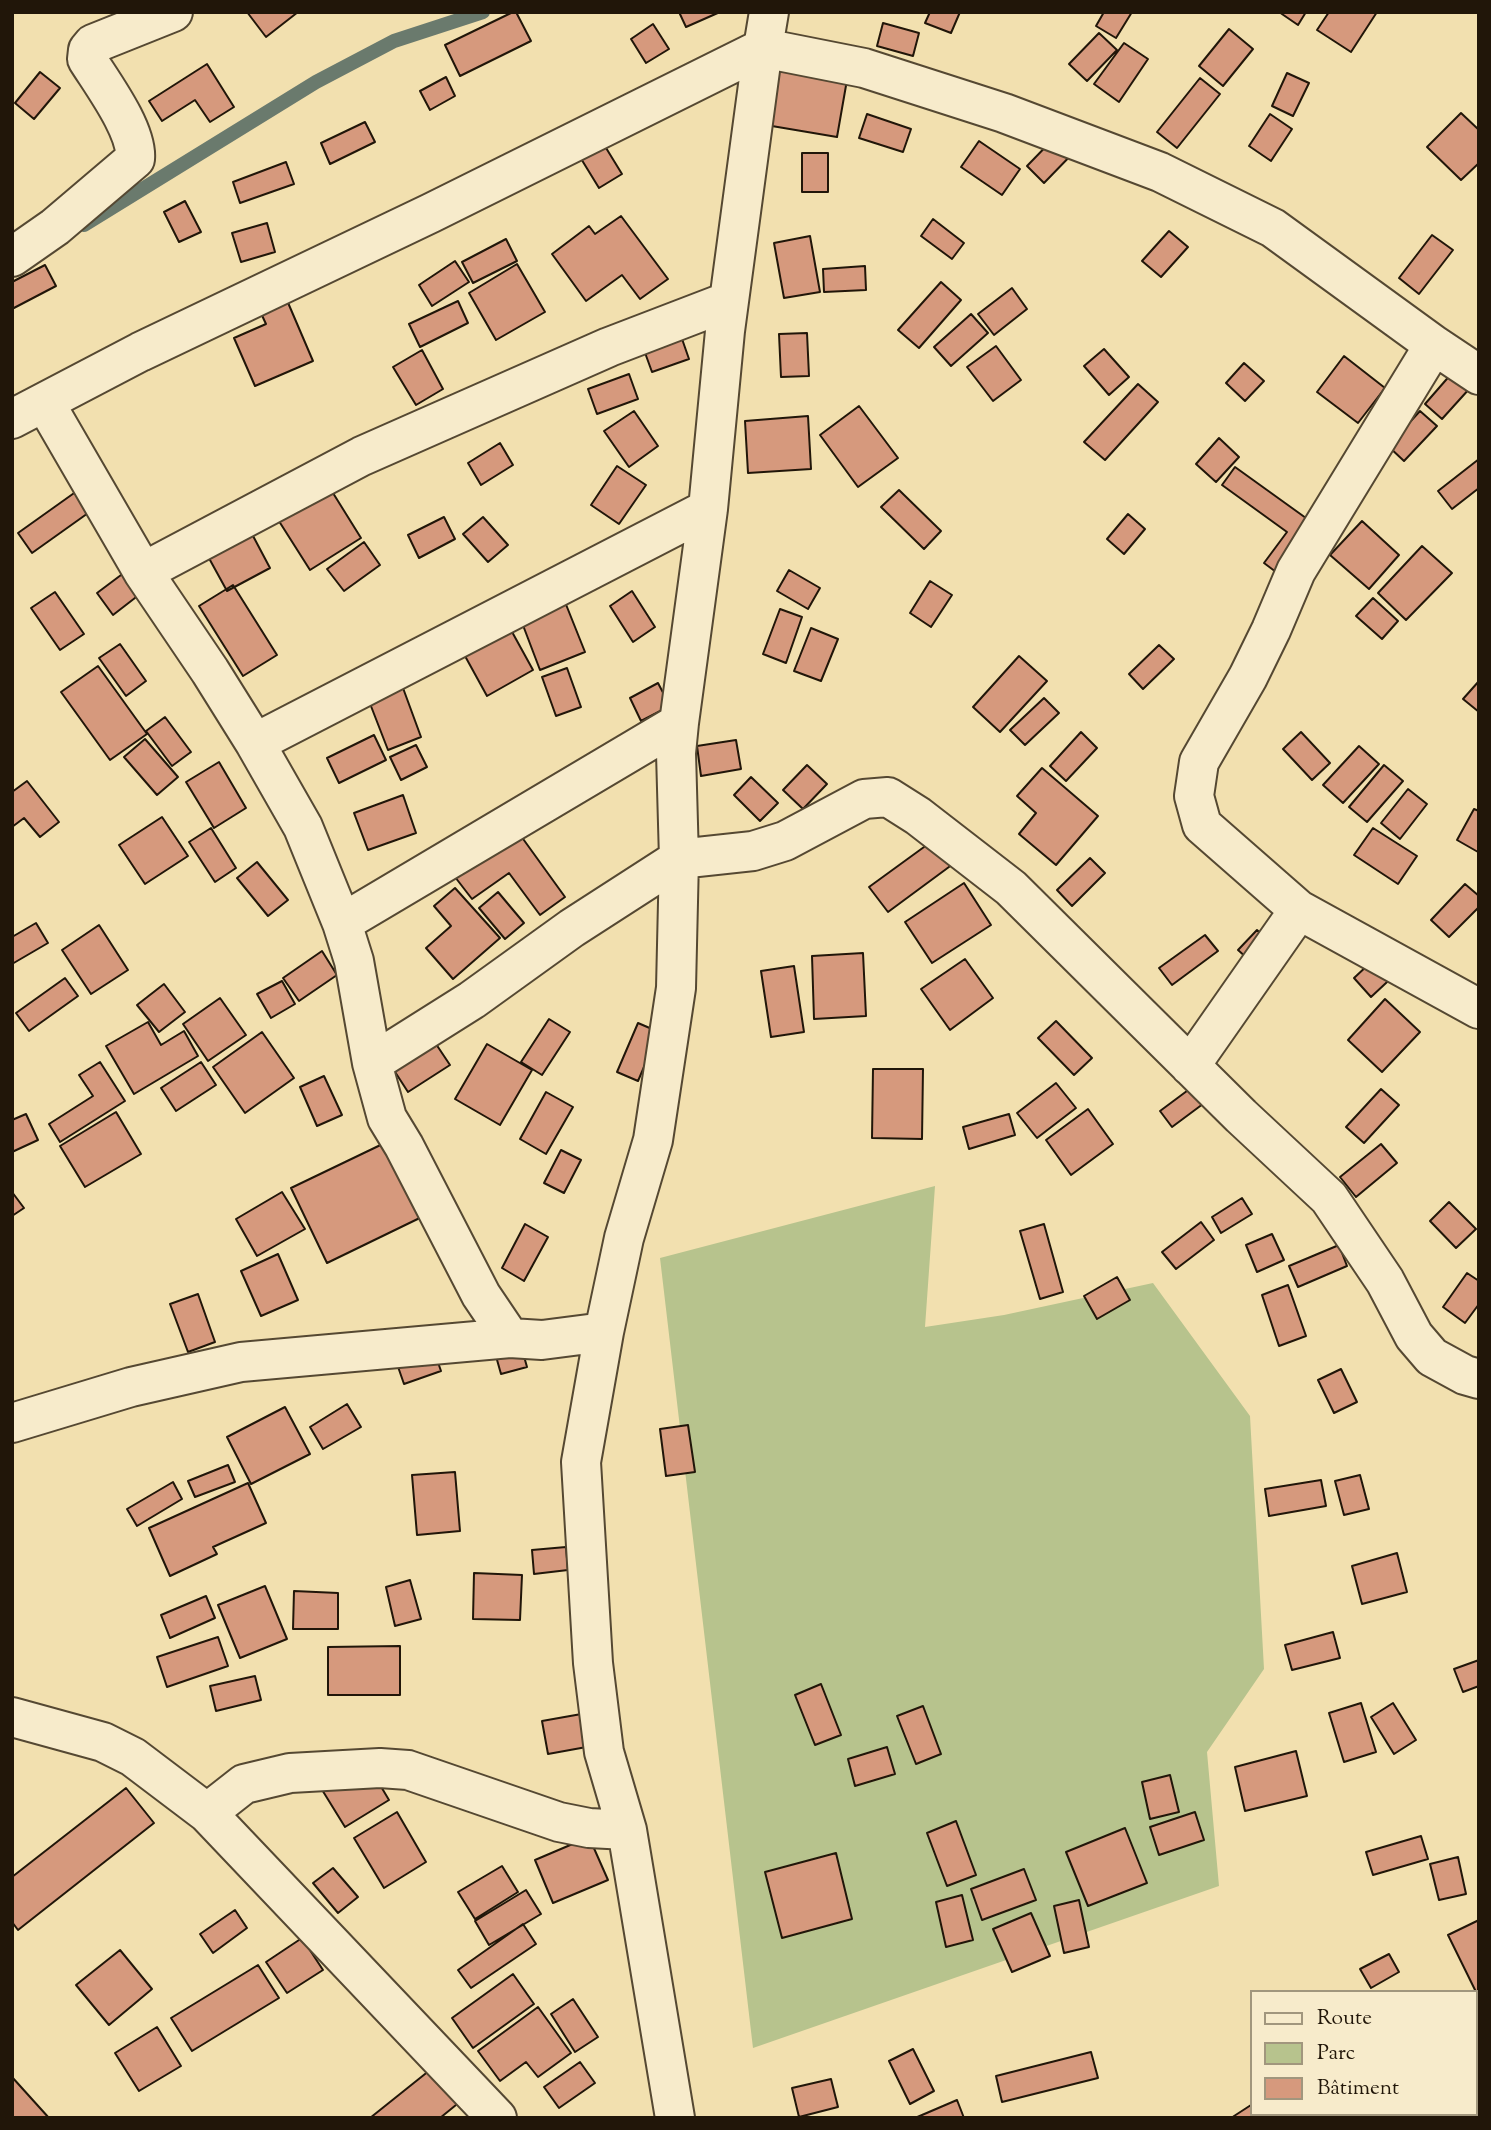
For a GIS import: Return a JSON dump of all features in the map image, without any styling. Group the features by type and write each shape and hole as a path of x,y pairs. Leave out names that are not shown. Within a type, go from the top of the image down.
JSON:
{"street":[{"path":"12,257 55,227 135,159 136,149 128,127 87,59 88,50 93,44 173,12"},
{"path":"675,2118 627,1830 602,1739 593,1663 581,1462 624,1238 655,1127 676,988 678,723 708,509 729,301 766,30"},
{"path":"510,1338 481,1295 387,1118 372,1063 354,961 342,923 303,827 210,671 28,411 139,352 430,213 766,30 864,68 1004,113 1160,172 1273,228 1479,375"},
{"path":"143,572 362,456 609,347 729,301"},
{"path":"1434,345 1296,572 1248,677 1199,762 1194,796 1202,825 1299,909 1479,1009"},
{"path":"255,743 708,509"},
{"path":"342,923 678,723"},
{"path":"372,1063 472,1000 572,928 679,859 753,851 785,841 864,799 888,797 918,816 1011,888 1329,1198 1385,1281 1414,1336 1432,1357 1465,1375 1479,1379"},
{"path":"1191,1066 1299,909"},
{"path":"12,1423 131,1387 241,1362 604,1332"},
{"path":"12,1717 103,1742 134,1757 207,1813 497,2118"},
{"path":"207,1813 244,1784 290,1773 380,1768 408,1770 559,1822 589,1828 627,1830"}],"green space":[{"path":"935,1186 925,1327 1004,1315 1153,1283 1250,1416 1264,1669 1207,1752 1219,1886 753,2048 660,1258"}],"building":[{"path":"247,12 298,12 266,37"},
{"path":"516,12 531,41 460,76 445,45"},
{"path":"679,12 720,12 686,27"},
{"path":"930,12 960,12 951,33 925,23"},
{"path":"1104,12 1132,12 1116,38 1096,26"},
{"path":"1279,12 1306,12 1298,25"},
{"path":"1329,12 1377,12 1351,52 1317,30"},
{"path":"883,23 919,33 913,56 877,46"},
{"path":"653,24 669,49 646,63 631,39"},
{"path":"1229,29 1253,49 1223,86 1199,66"},
{"path":"1099,33 1117,50 1087,81 1069,64"},
{"path":"1124,43 1148,59 1119,102 1094,84"},
{"path":"778,45 851,57 837,137 760,124"},
{"path":"207,64 234,107 210,122 195,100 162,121 149,101"},
{"path":"40,72 60,88 34,119 15,103"},
{"path":"1287,73 1309,83 1293,116 1272,106"},
{"path":"446,77 455,96 430,110 420,91"},
{"path":"1200,78 1220,94 1177,148 1157,132"},
{"path":"1461,113 1479,130 1479,163 1461,180 1427,147"},
{"path":"867,114 911,129 903,152 859,138"},
{"path":"1270,114 1292,129 1271,161 1249,146"},
{"path":"365,122 375,142 330,164 321,143"},
{"path":"1060,132 1077,149 1044,183 1027,166"},
{"path":"979,141 1020,169 1002,195 961,167"},
{"path":"603,143 622,174 599,188 580,157"},
{"path":"802,153 828,153 828,192 802,192"},
{"path":"286,162 294,184 240,203 233,182"},
{"path":"185,201 201,232 179,242 164,212"},
{"path":"621,216 668,279 640,299 622,275 586,301 552,254 589,226 595,234"},
{"path":"933,219 964,243 952,259 921,236"},
{"path":"267,223 275,252 241,262 232,233"},
{"path":"1169,231 1188,247 1161,277 1142,261"},
{"path":"1432,235 1453,250 1419,294 1399,278"},
{"path":"810,236 820,292 784,298 774,243"},
{"path":"506,239 517,261 473,283 462,262"},
{"path":"455,261 469,282 432,306 419,285"},
{"path":"517,264 545,312 496,340 469,293"},
{"path":"45,265 56,286 12,309 12,282"},
{"path":"865,266 866,290 824,292 823,269"},
{"path":"941,282 961,300 919,348 898,330"},
{"path":"280,284 313,361 255,386 234,338 266,324 253,296"},
{"path":"1012,288 1027,309 994,335 978,314"},
{"path":"458,301 468,323 420,347 409,324"},
{"path":"971,314 988,333 951,366 934,347"},
{"path":"807,333 809,376 781,377 779,334"},
{"path":"681,336 689,359 652,372 644,350"},
{"path":"996,346 1021,380 993,401 967,367"},
{"path":"1104,349 1129,377 1109,395 1084,366"},
{"path":"422,350 443,389 416,405 393,367"},
{"path":"1344,356 1385,388 1358,423 1317,392"},
{"path":"1244,363 1264,381 1245,401 1226,383"},
{"path":"1452,373 1470,388 1442,419 1425,404"},
{"path":"629,374 638,399 597,414 588,389"},
{"path":"1138,384 1158,402 1105,460 1084,442"},
{"path":"859,406 898,458 858,487 820,435"},
{"path":"634,411 658,446 629,467 604,431"},
{"path":"1420,411 1437,426 1404,461 1388,446"},
{"path":"808,416 811,469 748,473 745,421"},
{"path":"1219,438 1239,457 1216,482 1196,464"},
{"path":"500,443 513,465 481,485 468,463"},
{"path":"1479,459 1479,488 1452,509 1438,491"},
{"path":"617,466 646,485 619,524 591,505"},
{"path":"1235,467 1324,531 1288,581 1264,563 1287,532 1222,485"},
{"path":"91,481 105,501 32,553 18,533"},
{"path":"328,485 361,538 310,570 277,518"},
{"path":"899,490 941,531 924,549 881,507"},
{"path":"1128,514 1145,529 1124,554 1107,539"},
{"path":"243,517 270,568 227,591 199,540"},
{"path":"444,517 455,539 419,558 408,535"},
{"path":"483,517 508,545 488,562 463,534"},
{"path":"1362,521 1399,555 1369,589 1330,555"},
{"path":"364,542 380,565 344,591 327,569"},
{"path":"1422,546 1452,573 1406,620 1378,593"},
{"path":"137,563 153,584 113,615 97,593"},
{"path":"789,570 820,588 808,609 777,591"},
{"path":"930,581 952,595 931,627 910,613"},
{"path":"233,585 277,655 243,676 199,606"},
{"path":"632,591 655,627 633,642 610,606"},
{"path":"55,592 84,634 60,650 31,608"},
{"path":"1373,598 1398,621 1382,639 1356,616"},
{"path":"565,602 585,652 540,670 521,620"},
{"path":"780,609 802,617 786,663 763,654"},
{"path":"500,610 533,670 487,696 454,636"},
{"path":"811,628 838,639 821,681 794,671"},
{"path":"120,644 146,681 126,696 99,658"},
{"path":"1159,645 1174,659 1143,689 1129,674"},
{"path":"1019,656 1047,681 1000,732 973,707"},
{"path":"98,666 147,734 110,760 61,692"},
{"path":"567,668 581,707 556,716 542,677"},
{"path":"1479,681 1479,712 1463,699"},
{"path":"658,683 670,706 641,721 630,698"},
{"path":"403,688 421,737 388,750 369,701"},
{"path":"1044,698 1059,713 1025,745 1010,730"},
{"path":"165,717 191,752 172,766 146,731"},
{"path":"1081,732 1097,748 1066,781 1050,766"},
{"path":"1301,732 1330,763 1312,780 1283,749"},
{"path":"374,735 386,760 339,783 327,758"},
{"path":"145,739 178,777 157,795 124,757"},
{"path":"736,740 741,769 701,776 697,746"},
{"path":"416,745 427,767 401,780 390,757"},
{"path":"1359,746 1379,764 1343,803 1323,785"},
{"path":"219,762 246,808 214,828 186,782"},
{"path":"807,765 827,784 803,809 783,790"},
{"path":"1384,765 1403,781 1367,822 1349,807"},
{"path":"1042,768 1098,816 1056,865 1019,834 1036,813 1017,796"},
{"path":"751,777 778,803 760,821 734,795"},
{"path":"27,781 59,822 40,837 24,818 12,827 12,792"},
{"path":"1408,789 1427,804 1400,839 1381,823"},
{"path":"403,795 416,833 368,850 354,813"},
{"path":"1474,809 1479,811 1478,852 1457,840"},
{"path":"162,817 188,856 145,884 119,845"},
{"path":"508,818 565,897 540,915 509,873 472,899 445,864"},
{"path":"211,828 236,868 215,882 189,842"},
{"path":"1373,828 1417,856 1398,884 1354,855"},
{"path":"935,839 953,864 888,912 869,887"},
{"path":"1090,858 1105,873 1072,906 1057,890"},
{"path":"257,862 288,900 268,916 237,878"},
{"path":"964,883 991,925 932,963 905,922"},
{"path":"1465,884 1479,896 1479,907 1449,937 1431,920"},
{"path":"455,888 500,938 453,979 426,948 451,926 434,906"},
{"path":"498,892 524,923 505,939 479,908"},
{"path":"36,923 48,943 12,964 12,937"},
{"path":"99,925 128,970 91,994 62,950"},
{"path":"1257,930 1285,956 1267,976 1238,950"},
{"path":"1205,935 1218,951 1172,985 1159,968"},
{"path":"1384,950 1401,969 1371,997 1354,978"},
{"path":"322,951 337,975 299,1001 283,978"},
{"path":"863,953 866,1016 814,1019 812,956"},
{"path":"965,959 993,998 950,1030 921,989"},
{"path":"794,966 804,1032 771,1037 761,971"},
{"path":"65,978 78,996 29,1031 16,1013"},
{"path":"282,981 295,1004 271,1018 257,994"},
{"path":"164,984 185,1012 159,1032 137,1005"},
{"path":"220,998 246,1035 208,1061 183,1024"},
{"path":"1385,999 1420,1032 1382,1072 1348,1040"},
{"path":"549,1019 570,1032 542,1075 521,1062"},
{"path":"1056,1021 1092,1058 1074,1075 1038,1038"},
{"path":"148,1022 161,1045 184,1031 198,1056 134,1094 106,1046"},
{"path":"638,1023 659,1032 638,1081 617,1072"},
{"path":"262,1032 294,1078 245,1113 213,1067"},
{"path":"430,1035 450,1065 408,1092 388,1061"},
{"path":"487,1044 532,1070 500,1125 455,1099"},
{"path":"100,1062 125,1101 60,1142 49,1124 93,1096 79,1075"},
{"path":"201,1062 216,1085 176,1111 161,1088"},
{"path":"873,1069 923,1069 922,1139 872,1138"},
{"path":"324,1076 342,1115 317,1126 300,1087"},
{"path":"1199,1082 1211,1098 1172,1127 1160,1111"},
{"path":"1056,1083 1076,1108 1037,1138 1017,1113"},
{"path":"1381,1089 1399,1105 1364,1143 1346,1127"},
{"path":"546,1092 573,1107 546,1154 520,1139"},
{"path":"1088,1109 1113,1144 1071,1175 1046,1140"},
{"path":"116,1112 141,1154 85,1187 60,1146"},
{"path":"26,1114 38,1140 12,1152 12,1120"},
{"path":"1009,1114 1015,1135 969,1149 963,1127"},
{"path":"393,1139 430,1213 327,1263 291,1188"},
{"path":"1381,1144 1397,1163 1356,1197 1340,1177"},
{"path":"561,1150 581,1160 564,1193 544,1183"},
{"path":"12,1192 24,1208 12,1216"},
{"path":"282,1192 305,1229 257,1256 236,1219"},
{"path":"1242,1198 1252,1214 1221,1233 1212,1217"},
{"path":"1449,1202 1476,1229 1456,1248 1430,1221"},
{"path":"1201,1222 1214,1240 1176,1269 1162,1252"},
{"path":"525,1224 548,1237 524,1281 502,1268"},
{"path":"1044,1224 1063,1292 1040,1299 1020,1231"},
{"path":"1272,1234 1284,1260 1257,1272 1246,1245"},
{"path":"1339,1245 1347,1266 1298,1287 1289,1266"},
{"path":"278,1254 298,1300 261,1316 241,1271"},
{"path":"1467,1273 1479,1281 1479,1304 1465,1323 1443,1307"},
{"path":"1117,1277 1130,1300 1097,1319 1084,1296"},
{"path":"1288,1285 1306,1336 1279,1346 1262,1295"},
{"path":"198,1294 215,1342 188,1352 170,1304"},
{"path":"518,1335 527,1367 501,1374 492,1342"},
{"path":"433,1348 441,1371 404,1384 396,1361"},
{"path":"1341,1369 1357,1402 1334,1413 1318,1380"},
{"path":"347,1404 361,1427 323,1449 310,1427"},
{"path":"285,1407 310,1454 251,1484 227,1437"},
{"path":"688,1425 695,1472 666,1476 660,1429"},
{"path":"228,1465 235,1482 195,1497 188,1481"},
{"path":"455,1472 460,1531 417,1535 412,1475"},
{"path":"1360,1475 1369,1509 1344,1515 1335,1481"},
{"path":"1321,1480 1326,1506 1269,1516 1265,1489"},
{"path":"173,1482 182,1499 137,1526 127,1509"},
{"path":"248,1483 266,1523 213,1547 217,1554 170,1576 149,1528"},
{"path":"566,1547 568,1570 534,1574 532,1550"},
{"path":"1397,1553 1407,1592 1362,1604 1352,1566"},
{"path":"474,1573 522,1575 520,1620 473,1619"},
{"path":"410,1580 421,1619 395,1626 386,1587"},
{"path":"265,1586 287,1639 240,1658 218,1605"},
{"path":"294,1591 338,1593 338,1629 293,1629"},
{"path":"206,1596 215,1618 170,1638 161,1615"},
{"path":"1333,1632 1340,1658 1292,1670 1285,1645"},
{"path":"218,1637 228,1666 167,1687 157,1657"},
{"path":"400,1646 400,1695 328,1695 328,1647"},
{"path":"1479,1660 1479,1686 1463,1692 1454,1669"},
{"path":"255,1676 261,1700 216,1711 210,1686"},
{"path":"821,1684 841,1735 815,1745 795,1695"},
{"path":"1361,1703 1376,1752 1344,1762 1329,1713"},
{"path":"1393,1703 1416,1740 1394,1754 1371,1717"},
{"path":"923,1706 941,1754 916,1764 897,1716"},
{"path":"587,1713 592,1746 548,1754 542,1721"},
{"path":"887,1747 895,1774 855,1786 848,1759"},
{"path":"1296,1751 1307,1796 1245,1811 1235,1767"},
{"path":"361,1753 389,1800 345,1827 316,1780"},
{"path":"1170,1775 1179,1812 1150,1819 1142,1782"},
{"path":"126,1788 154,1823 18,1930 12,1922 12,1877"},
{"path":"397,1812 426,1862 384,1888 354,1838"},
{"path":"1195,1812 1204,1840 1159,1855 1150,1827"},
{"path":"956,1821 976,1875 947,1886 927,1833"},
{"path":"1125,1828 1147,1883 1088,1906 1066,1852"},
{"path":"1421,1836 1428,1859 1373,1875 1366,1852"},
{"path":"589,1837 608,1880 553,1903 535,1860"},
{"path":"836,1853 852,1919 782,1938 765,1872"},
{"path":"1458,1857 1466,1894 1439,1900 1430,1864"},
{"path":"502,1866 518,1892 475,1919 458,1892"},
{"path":"333,1868 358,1897 338,1913 313,1883"},
{"path":"1024,1869 1036,1900 982,1920 971,1889"},
{"path":"526,1890 541,1914 489,1945 475,1921"},
{"path":"962,1895 973,1940 946,1947 936,1902"},
{"path":"1079,1900 1089,1947 1064,1953 1054,1906"},
{"path":"235,1910 247,1928 213,1953 200,1934"},
{"path":"1031,1913 1050,1956 1012,1972 993,1929"},
{"path":"1479,1920 1479,1998 1477,1990 1448,1935"},
{"path":"523,1924 536,1944 471,1988 458,1970"},
{"path":"302,1938 323,1970 287,1993 266,1962"},
{"path":"120,1950 152,1989 109,2025 76,1985"},
{"path":"1389,1954 1399,1972 1371,1988 1360,1969"},
{"path":"258,1965 279,1998 192,2051 171,2018"},
{"path":"513,1974 534,2004 473,2048 452,2018"},
{"path":"573,1999 598,2037 575,2052 551,2014"},
{"path":"538,2007 571,2053 538,2077 526,2062 500,2081 478,2051"},
{"path":"157,2027 181,2066 139,2091 115,2053"},
{"path":"913,2049 934,2091 910,2104 889,2061"},
{"path":"1091,2052 1098,2078 1002,2102 996,2076"},
{"path":"440,2062 467,2096 440,2118 370,2118"},
{"path":"580,2062 595,2083 559,2108 544,2087"},
{"path":"12,2077 49,2118 12,2118"},
{"path":"831,2079 838,2107 799,2117 792,2088"},
{"path":"957,2100 964,2118 915,2118"},
{"path":"1250,2106 1250,2116 1273,2118 1231,2118"}],"waterway":[{"path":"84,225 316,82 394,41 483,12"}]}
